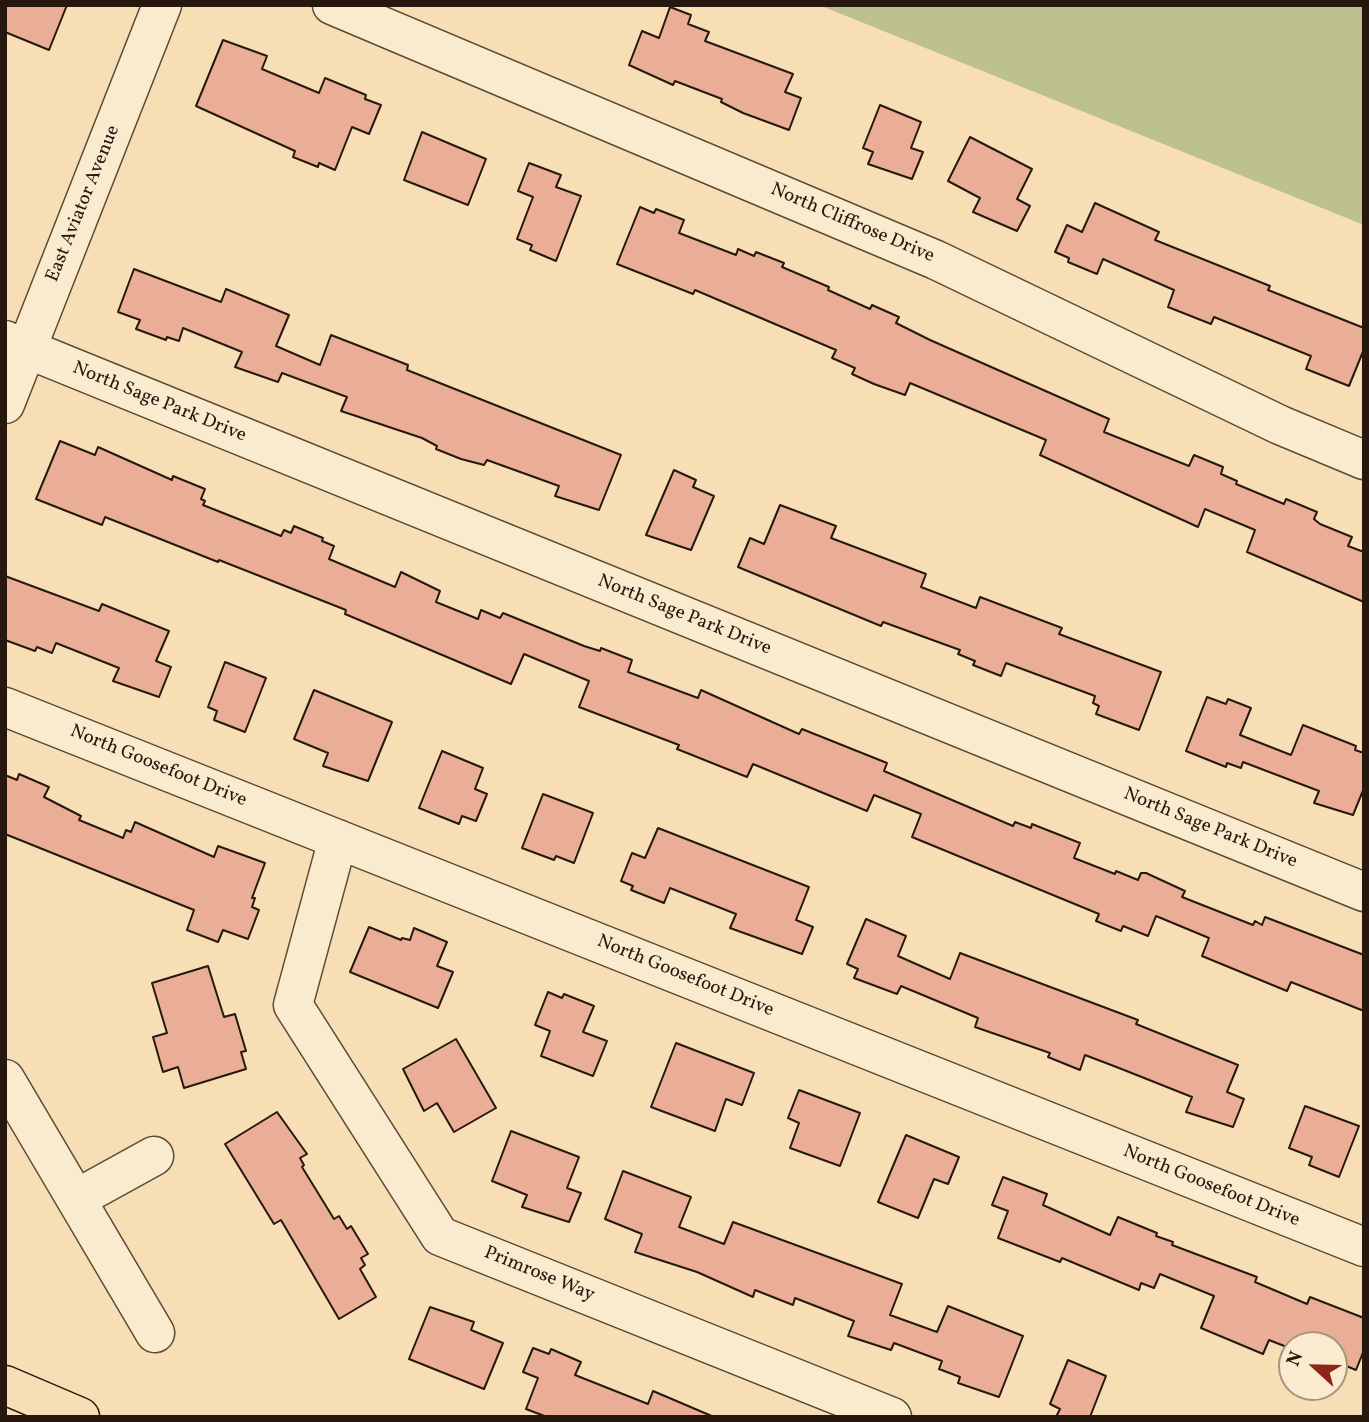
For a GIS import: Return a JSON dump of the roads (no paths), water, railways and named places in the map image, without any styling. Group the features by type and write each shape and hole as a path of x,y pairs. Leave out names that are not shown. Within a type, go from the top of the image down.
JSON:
{"main road":[{"path":"5,1385 80,1417"}],"street":[{"name":"East Aviator Avenue","path":"5,404 16,345 162,5"},
{"name":"North Cliffrose Drive","path":"332,5 936,260 1280,425 1364,460"},
{"name":"North Sage Park Drive","path":"16,345 1364,892"},
{"name":"North Goosefoot Drive","path":"5,707 1364,1248"},
{"name":"Primrose Way","path":"338,839 293,1005 440,1236 892,1417"},
{"path":"5,1079 155,1333"},
{"path":"76,1199 154,1156"}]}
